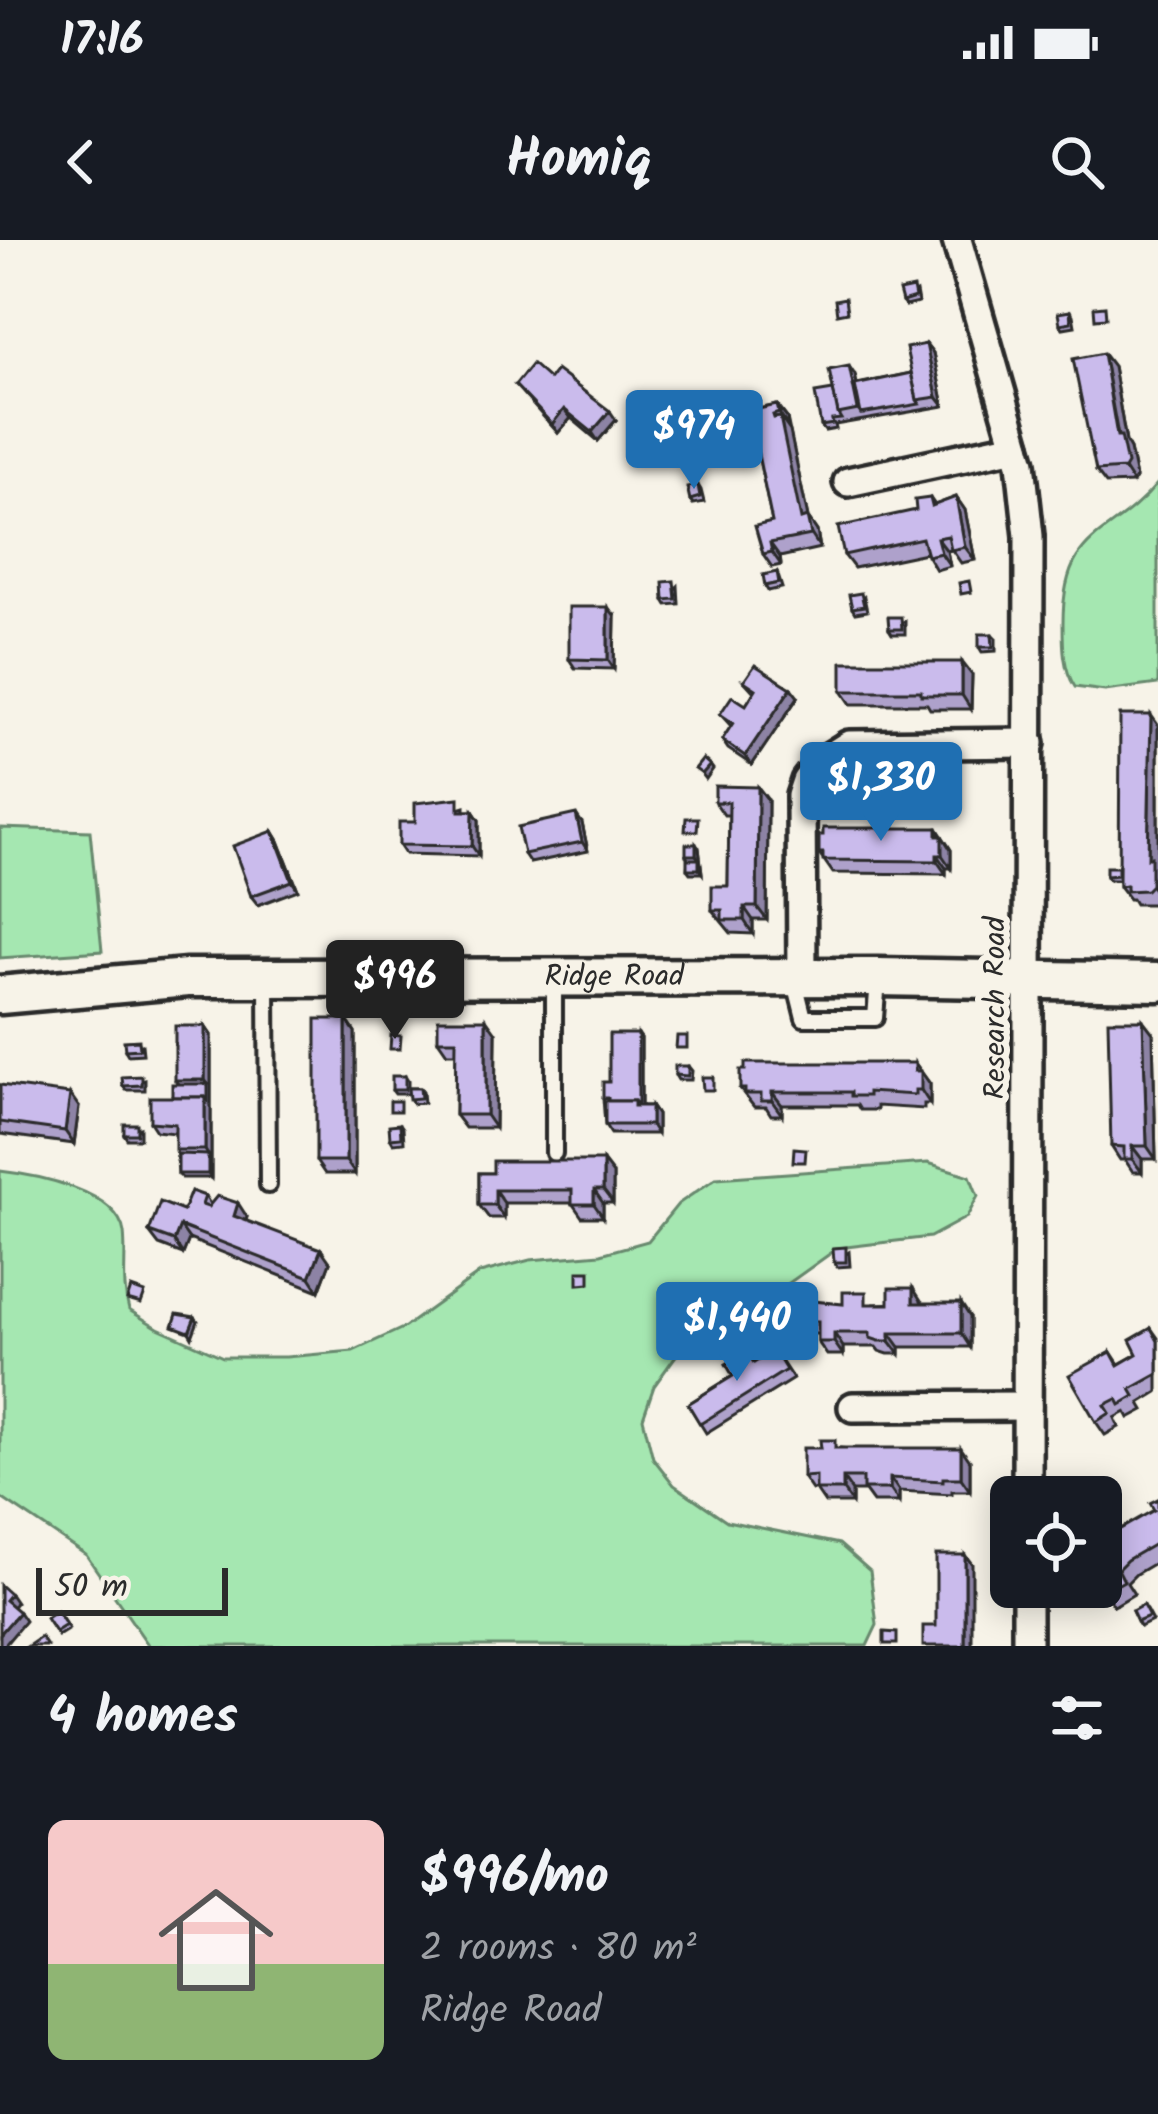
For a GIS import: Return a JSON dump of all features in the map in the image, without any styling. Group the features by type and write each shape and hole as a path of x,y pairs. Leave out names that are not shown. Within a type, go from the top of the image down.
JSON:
{"street":[{"name":"Research Road","path":"957,240 1016,446 1029,536 1027,1476"},
{"path":"848,482 1016,446"},
{"path":"798,977 801,796 819,764 835,751 866,742 1030,743"},
{"name":"Ridge Road","path":"0,995 146,980 878,977 1158,982"},
{"path":"853,1407 1028,1406"},
{"path":"1027,1608 1027,1646"}],"lane":[{"path":"554,978 554,1153"},
{"path":"267,979 268,1185"}],"green space":[{"path":"1158,483 1158,684 1105,691 1075,687 1063,640 1071,570 1092,540"},
{"path":"0,828 90,831 102,951 0,958"},
{"path":"928,1163 970,1176 978,1196 967,1217 930,1237 838,1248 775,1293 680,1350 654,1386 643,1418 653,1458 674,1485 727,1521 839,1544 870,1571 877,1625 867,1646 149,1646 86,1555 0,1497 0,1171 73,1187 107,1206 124,1233 129,1310 223,1357 286,1357 353,1351 405,1327 480,1273 530,1260 601,1254 648,1241 678,1204 716,1178"}],"building":[{"path":"913,288 915,298 902,302 899,291"},
{"path":"845,298 847,312 837,314 835,300"},
{"path":"1105,306 1106,318 1095,319 1094,307"},
{"path":"1070,311 1071,322 1060,324 1058,313"},
{"path":"926,344 937,397 917,400 906,348"},
{"path":"1103,353 1117,436 1121,436 1127,464 1124,469 1096,471 1073,359"},
{"path":"532,364 549,379 556,370 610,411 592,432 564,409 552,424 515,385"},
{"path":"849,366 858,410 838,414 829,370"},
{"path":"911,373 920,404 861,414 855,385"},
{"path":"833,390 841,419 821,426 815,393"},
{"path":"777,405 779,413 773,415 780,417 801,519 807,517 811,535 770,543 772,552 763,554 755,526 772,522 749,411"},
{"path":"666,430 680,432 678,443 664,441"},
{"path":"698,485 700,497 690,500 687,487"},
{"path":"956,497 965,547 951,550 948,536 937,538 941,553 927,556 922,538 844,555 838,527 916,510 915,500 930,498 932,506"},
{"path":"777,572 779,583 765,586 763,575"},
{"path":"674,581 676,599 664,600 663,582"},
{"path":"969,581 971,592 961,594 959,583"},
{"path":"861,593 864,606 852,608 849,595"},
{"path":"569,607 608,607 608,660 569,659"},
{"path":"888,617 901,617 902,629 889,629"},
{"path":"979,634 992,634 993,647 979,647"},
{"path":"842,662 962,662 962,695 842,691"},
{"path":"755,665 791,688 745,756 722,740 733,723 720,714 732,696 746,705 756,689 744,681"},
{"path":"1120,715 1151,715 1151,885 1146,890 1126,891 1126,885 1119,886"},
{"path":"703,759 710,765 702,774 695,769"},
{"path":"715,786 758,787 757,907 744,907 744,920 722,920 722,910 712,910 712,886 728,886 729,802 715,802"},
{"path":"459,798 459,811 473,811 472,846 399,845 399,822 415,822 415,803"},
{"path":"576,814 582,842 524,854 518,827"},
{"path":"686,818 698,818 697,831 685,831"},
{"path":"823,828 937,828 942,855 937,855 937,861 823,860 819,835"},
{"path":"273,831 292,881 251,896 233,846"},
{"path":"686,844 696,844 696,855 686,855"},
{"path":"687,859 699,859 699,869 687,869"},
{"path":"1106,867 1118,867 1118,875 1106,876"},
{"path":"316,1019 346,1019 346,1161 316,1161"},
{"path":"438,1019 486,1019 486,1115 455,1115 456,1040 438,1040"},
{"path":"1108,1020 1143,1020 1147,1146 1132,1146 1132,1159 1124,1159 1124,1147 1111,1146"},
{"path":"175,1026 205,1026 205,1080 175,1080"},
{"path":"609,1034 638,1034 638,1105 603,1098 603,1082 609,1082"},
{"path":"391,1035 401,1036 400,1049 390,1049"},
{"path":"677,1036 687,1036 687,1048 676,1048"},
{"path":"139,1040 140,1049 125,1050 124,1041"},
{"path":"745,1063 915,1063 915,1071 921,1071 921,1090 915,1090 915,1095 868,1092 868,1096 772,1092 772,1101 761,1101 761,1094 745,1094 740,1089"},
{"path":"675,1066 688,1066 688,1076 675,1075"},
{"path":"142,1076 142,1085 123,1086 122,1077"},
{"path":"392,1076 405,1076 405,1090 392,1090"},
{"path":"702,1077 713,1077 713,1090 703,1090"},
{"path":"172,1084 208,1084 208,1101 205,1097 172,1097"},
{"path":"0,1085 70,1094 65,1131 0,1122"},
{"path":"408,1088 420,1088 421,1098 409,1099"},
{"path":"150,1097 205,1097 205,1150 175,1150 175,1124 150,1122"},
{"path":"390,1101 400,1101 400,1111 390,1111"},
{"path":"605,1101 651,1106 651,1125 605,1125"},
{"path":"124,1124 137,1124 137,1134 124,1134"},
{"path":"400,1124 401,1137 390,1138 389,1125"},
{"path":"794,1148 806,1149 805,1162 793,1162"},
{"path":"178,1154 208,1155 208,1174 178,1174"},
{"path":"493,1161 603,1161 603,1190 594,1190 594,1204 572,1204 572,1190 495,1190 495,1205 479,1205 479,1173 493,1173"},
{"path":"191,1191 205,1196 202,1205 208,1207 217,1196 238,1203 234,1216 321,1249 310,1277 180,1226 174,1241 149,1232 160,1202 183,1211"},
{"path":"846,1247 846,1262 834,1262 833,1248"},
{"path":"578,1271 590,1271 590,1283 578,1284"},
{"path":"131,1288 145,1293 141,1304 127,1300"},
{"path":"889,1288 913,1288 913,1303 961,1303 961,1333 890,1333 890,1341 879,1341 870,1338 870,1333 834,1333 834,1342 818,1342 818,1321 803,1321 803,1300 843,1304 843,1292 866,1292 866,1304 889,1304"},
{"path":"177,1314 195,1317 189,1332 173,1326"},
{"path":"732,1314 736,1320 723,1328 719,1321"},
{"path":"1151,1328 1158,1341 1158,1374 1131,1389 1135,1396 1120,1405 1117,1399 1105,1405 1110,1413 1096,1422 1069,1375 1111,1352 1118,1365 1137,1354 1130,1340"},
{"path":"774,1350 786,1370 700,1424 688,1404 733,1376 726,1364 747,1352 754,1363"},
{"path":"820,1440 835,1440 835,1448 961,1448 961,1478 890,1478 890,1489 863,1489 863,1478 843,1478 843,1490 816,1490 816,1476 803,1477 803,1448 821,1448"},
{"path":"1158,1499 1158,1542 1122,1565 1122,1528 1154,1510 1150,1503"},
{"path":"936,1555 965,1555 965,1646 923,1646 923,1626 936,1626"},
{"path":"0,1585 10,1594 5,1600 19,1612 0,1634"},
{"path":"1143,1605 1149,1617 1137,1622 1132,1611"},
{"path":"57,1611 66,1625 55,1632 46,1618"},
{"path":"884,1632 897,1633 897,1644 884,1644"}]}
